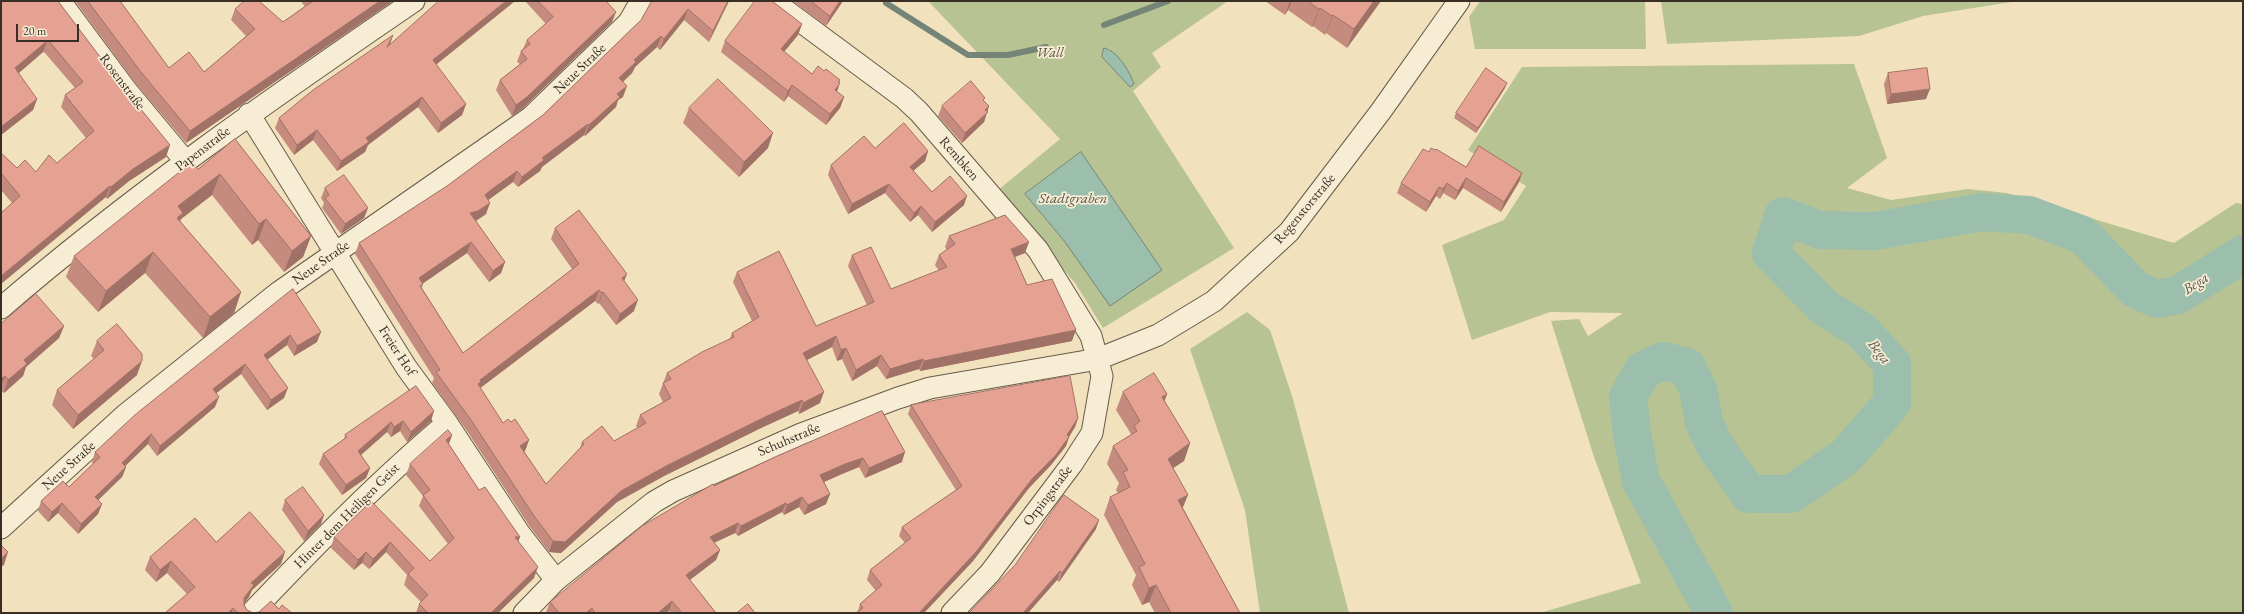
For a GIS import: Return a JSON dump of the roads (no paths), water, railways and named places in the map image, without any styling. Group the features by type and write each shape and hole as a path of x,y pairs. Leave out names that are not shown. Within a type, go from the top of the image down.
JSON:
{"street":[{"name":"Rosenstraße","path":"60,1 126,91 186,162"},
{"name":"Papenstraße","path":"1,308 115,213 249,114 414,1"},
{"name":"Neue Straße","path":"1,528 125,415 279,292 531,117 629,22 640,1"},
{"name":"Rembken","path":"773,1 904,98 919,112 1038,250 1091,336 1098,359"},
{"name":"Regenstorstraße","path":"1098,359 1158,335 1214,301 1289,232 1386,105 1459,1"},
{"name":"Freier Hof","path":"249,114 406,367 447,422 520,534 556,580"},
{"name":"Schuhstraße","path":"532,610 556,580 654,502 673,491 801,434 898,398 930,388 1098,359"},
{"name":"Orpingstraße","path":"952,613 990,573 1072,464 1092,433 1102,376 1098,359"},
{"name":"Hinter dem Heiligen Geist","path":"251,613 323,538 392,470 447,422"}],"water":[{"path":"1104,48 1114,53 1126,68 1134,84 1130,87 1102,57"},
{"name":"Stadtgraben","path":"1081,152 1162,270 1110,306 1065,242 1025,194"}],"waterway":[{"path":"1104,25 1168,1"},
{"path":"886,3 968,55 1008,55 1046,47"},
{"name":"Bega","path":"1714,613 1641,481 1632,434 1628,397 1643,370 1663,361 1687,367 1698,389 1704,422 1715,446 1749,494 1791,494 1846,456 1892,403 1892,364 1862,331 1824,307 1771,253 1783,216 1820,230 1875,231 1982,212 2029,215 2083,235 2135,289 2157,299 2178,295 2243,254"}],"park label":[{"name":"Wall","path":"1050,53"}]}
